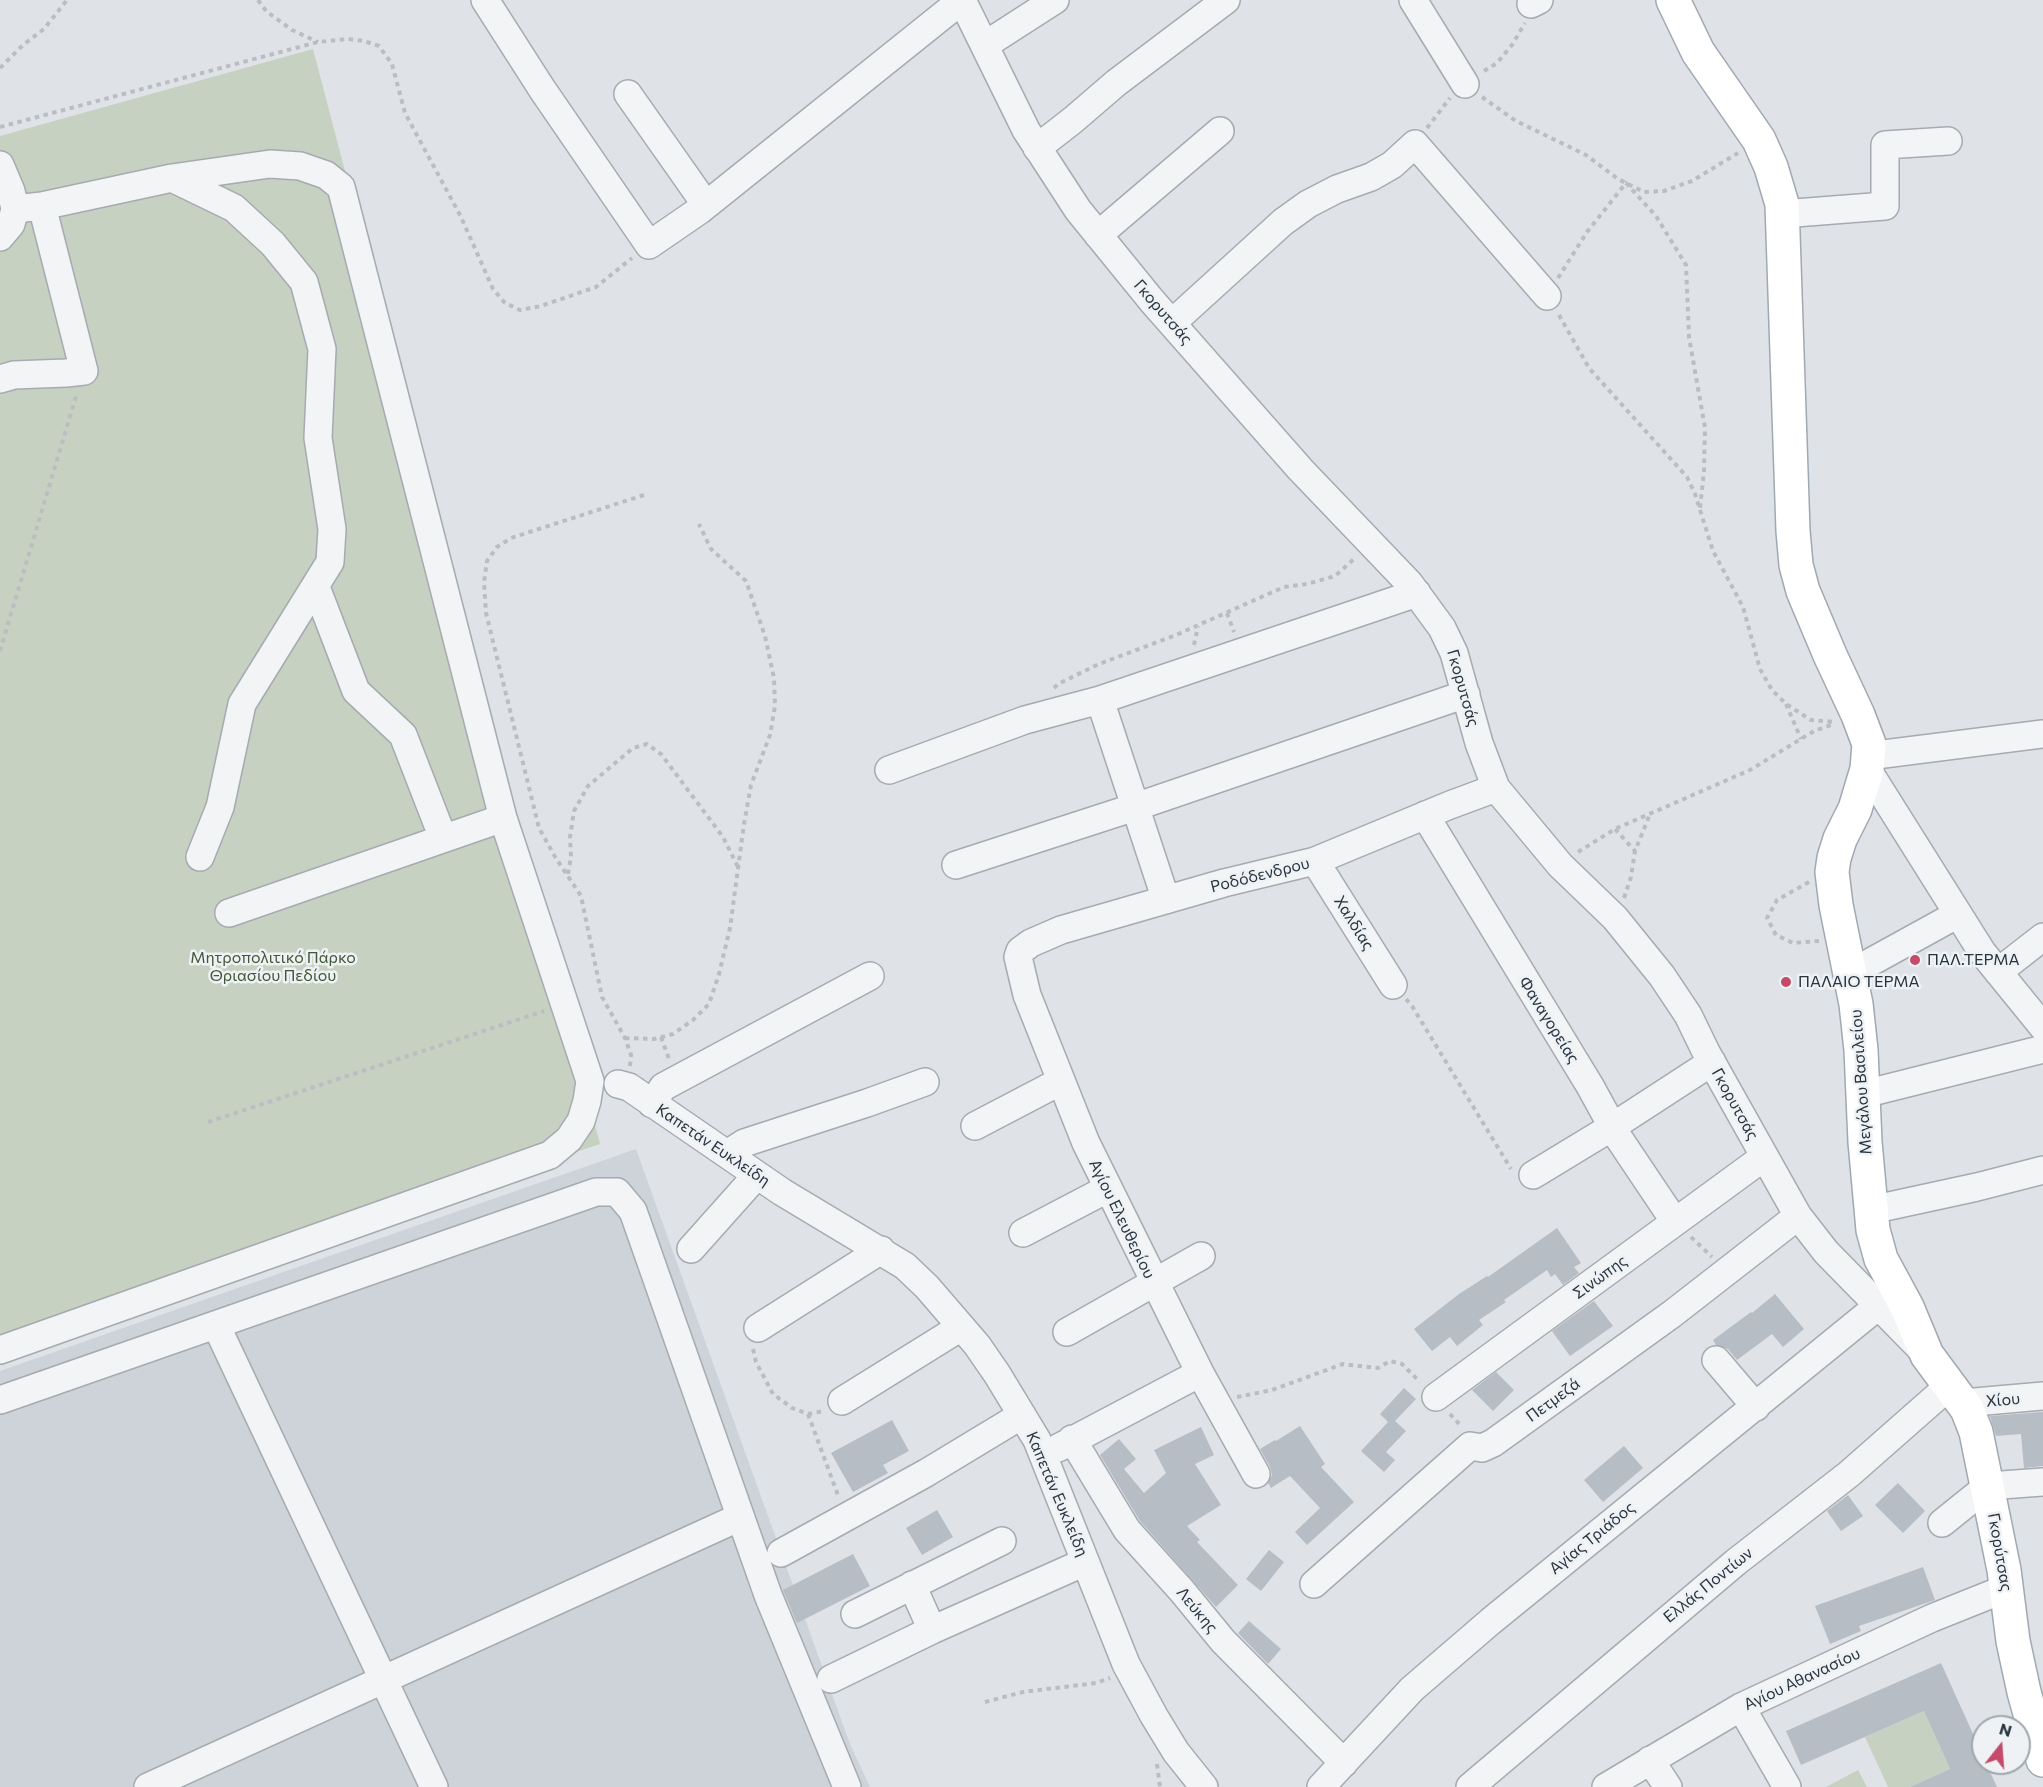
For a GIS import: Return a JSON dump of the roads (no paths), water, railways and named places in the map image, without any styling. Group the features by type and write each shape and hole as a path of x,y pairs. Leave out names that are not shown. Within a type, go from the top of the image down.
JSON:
{"main road":[{"path":"1673,0 1698,52 1759,140 1777,185 1782,214 1796,565 1803,591 1869,744 1868,763"},
{"name":"Μεγάλου Βασιλείου","path":"1868,763 1855,809 1840,839 1832,872 1842,938 1856,1004 1873,1230 1881,1259 1907,1306 1927,1355"},
{"name":"Γκορύτσας","path":"1927,1355 1956,1395 1976,1432 2007,1588 2018,1661 2043,1760"}],"street":[{"path":"485,0 542,89 649,245 706,205 962,0"},
{"name":"Γκορυτσάς","path":"962,0 1026,130 1078,210 1172,323 1300,469 1417,593 1442,628 1454,653 1479,743 1496,788 1560,865 1615,918 1662,976 1688,1015 1798,1216 1826,1252 1927,1355"},
{"path":"985,45 1054,0"},
{"path":"1037,148 1116,83 1226,0"},
{"path":"1413,0 1465,84"},
{"path":"628,94 706,205"},
{"path":"1098,235 1220,131"},
{"path":"1782,214 1885,206 1885,145 1948,141"},
{"path":"1172,323 1282,222 1308,204 1337,189 1371,177 1385,169 1415,144 1547,296"},
{"path":"0,1350 550,1155 569,1139 581,1121 590,1081 503,818 341,187 326,175 300,166 270,164 172,178 42,206 15,209"},
{"path":"0,165 11,191 15,209 11,224 0,237"},
{"path":"172,178 234,208 273,244 304,282 322,349 318,438 332,529 330,562 242,704 220,807 200,857"},
{"path":"0,379 14,375 84,371 42,206"},
{"path":"316,587 356,691 403,735 443,838"},
{"path":"889,770 1025,720 1100,700 1417,593"},
{"path":"956,865 1135,807 1466,694"},
{"path":"1100,700 1166,900"},
{"path":"2043,734 1868,763 1958,914 1998,972 2043,1027"},
{"name":"Ροδόδενδρου","path":"1020,951 1031,943 1061,930 1315,861 1496,788"},
{"name":"Φαναγορείας","path":"1425,815 1590,1086 1612,1127 1676,1222"},
{"path":"229,913 503,818"},
{"name":"Χαλδίας","path":"1315,861 1394,985"},
{"path":"1849,974 1958,914"},
{"path":"1998,972 2043,937"},
{"name":"Αγίου Ελευθερίου","path":"1020,951 1018,957 1028,995 1086,1143 1200,1373 1256,1474"},
{"path":"652,1104 663,1087 870,976"},
{"path":"1864,1094 2043,1049"},
{"path":"1533,1175 1712,1062"},
{"path":"975,1126 1061,1081"},
{"path":"727,1154 744,1143 925,1082"},
{"name":"Καπετάν Ευκλείδη","path":"623,1085 782,1192 905,1266 961,1327 997,1374 1037,1440 1130,1672 1176,1752 1204,1787"},
{"name":"Σινώπης","path":"1436,1397 1764,1157"},
{"path":"1871,1210 2043,1170"},
{"path":"691,1249 757,1174"},
{"path":"1023,1233 1107,1189"},
{"path":"0,1400 596,1192 617,1192 633,1211 768,1595 847,1787"},
{"name":"Πετμεζά","path":"1314,1584 1470,1446 1482,1448 1493,1443 1672,1314 1798,1216"},
{"path":"758,1328 881,1250"},
{"path":"1067,1332 1201,1256"},
{"name":"Αγίας Τριάδος","path":"1321,1787 1412,1689 1491,1621 1878,1306"},
{"path":"216,1325 434,1787"},
{"path":"842,1401 961,1327"},
{"path":"1716,1360 1756,1407"},
{"path":"1044,1457 1072,1439 1200,1373"},
{"name":"Χίου","path":"1956,1395 2043,1396"},
{"name":"Ελλάς Ποντίων","path":"1470,1787 1736,1562 1956,1395"},
{"path":"781,1553 926,1473 1022,1415"},
{"name":"Λεύκης","path":"1072,1439 1127,1530 1223,1641 1344,1763"},
{"path":"1942,1523 1988,1486 2043,1482"},
{"path":"148,1787 740,1517"},
{"path":"855,1614 1002,1541"},
{"path":"831,1679 932,1630 1085,1562"},
{"path":"912,1585 932,1630"},
{"name":"Αγίου Αθανασίου","path":"1606,1787 1741,1707 1932,1618 2007,1588"},
{"path":"1741,1707 1787,1787"},
{"path":"1650,1760 1668,1787"}],"place":[{"name":"ΠΑΛ.ΤΕΡΜΑ","path":"1915,960"},
{"name":"ΠΑΛΑΙΟ ΤΕΡΜΑ","path":"1786,982"}],"park label":[{"name":"Μητροπολιτικό Πάρκο Θριασίου Πεδίου","path":"273,967"}]}
